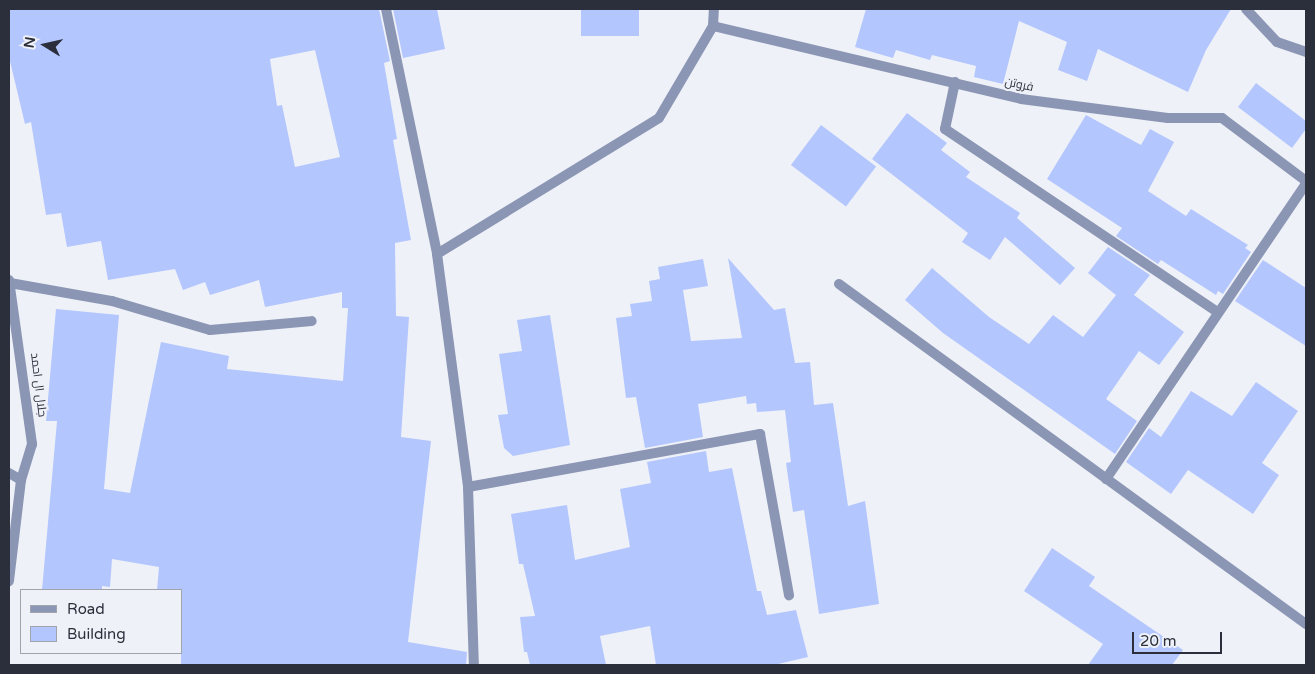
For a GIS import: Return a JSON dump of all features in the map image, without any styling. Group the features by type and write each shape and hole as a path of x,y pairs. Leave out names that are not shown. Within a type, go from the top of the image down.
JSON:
{"street":[{"path":"386,9 437,254 468,487 474,665"},
{"path":"437,254 659,118 713,26 714,9"},
{"path":"1246,9 1277,42 1306,52"},
{"name":"فروتن","path":"713,26 1021,99 1168,118 1222,118 1306,182"},
{"path":"955,82 945,129 1217,312"},
{"path":"1106,479 1306,182"},
{"path":"9,282 112,301 210,330 312,322"},
{"name":"جلال ال احمد","path":"9,282 32,444 21,480 9,581"},
{"path":"839,284 1306,624"},
{"path":"468,487 760,434 789,595"},
{"path":"9,473 21,480"}],"building":[{"path":"9,9 379,9 390,61 384,63 397,139 393,140 411,240 395,243 396,316 409,317 401,437 431,441 408,642 467,652 466,665 181,665 182,589 157,589 159,567 112,559 110,587 102,586 102,589 42,589 57,421 46,421 56,309 119,315 104,489 130,493 161,342 229,356 227,369 343,381 348,308 342,308 342,292 265,307 259,280 210,295 205,282 183,290 175,269 108,280 101,241 67,247 61,213 46,215 31,122 25,124 9,57","holes":["315,50 340,157 295,167 282,105 277,106 270,59"]},
{"path":"393,9 437,9 445,49 403,58"},
{"path":"581,9 639,9 639,36 581,36"},
{"path":"866,9 1231,9 1206,50 1188,92 1098,49 1087,81 1058,70 1067,42 1019,21 1003,84 974,77 976,66 932,55 930,60 896,50 893,58 855,47"},
{"path":"1256,83 1306,121 1306,129 1292,148 1238,107"},
{"path":"907,113 947,143 941,150 970,172 966,177 1020,213 1017,218 1075,268 1060,285 1005,237 990,260 962,242 968,233 872,159"},
{"path":"1086,115 1141,145 1150,129 1174,142 1148,191 1186,216 1191,209 1248,245 1245,248 1251,252 1223,294 1218,291 1216,295 1161,260 1158,264 1116,236 1122,228 1047,179"},
{"path":"821,125 876,167 846,206 791,165"},
{"path":"1108,247 1150,275 1134,295 1184,332 1159,365 1139,351 1106,399 1137,421 1115,454 943,333 905,300 932,268 989,317 1029,344 1053,315 1083,337 1116,295 1088,273"},
{"path":"728,258 774,310 785,308 795,363 810,362 814,405 833,403 848,506 865,501 879,604 819,614 804,510 793,512 786,463 791,462 785,410 757,412 756,403 747,404 746,396 698,404 703,437 645,448 636,397 626,398 616,318 632,316 630,304 652,301 649,281 660,279 658,267 703,259 708,286 683,290 691,341 742,338"},
{"path":"1263,260 1306,288 1306,346 1235,301"},
{"path":"550,315 570,445 513,456 504,448 498,415 508,414 499,354 522,351 517,320"},
{"path":"1256,382 1298,411 1262,463 1279,475 1253,514 1188,470 1171,494 1126,462 1149,428 1161,437 1191,391 1232,416"},
{"path":"706,451 709,472 732,468 757,591 761,591 767,615 796,610 808,657 774,665 656,665 650,626 600,636 606,665 530,665 527,652 524,652 520,617 535,616 523,564 519,564 511,514 567,505 575,560 630,547 620,489 651,483 647,462"},
{"path":"1052,548 1095,577 1089,586 1183,650 1172,665 1088,665 1103,644 1024,591"}]}
